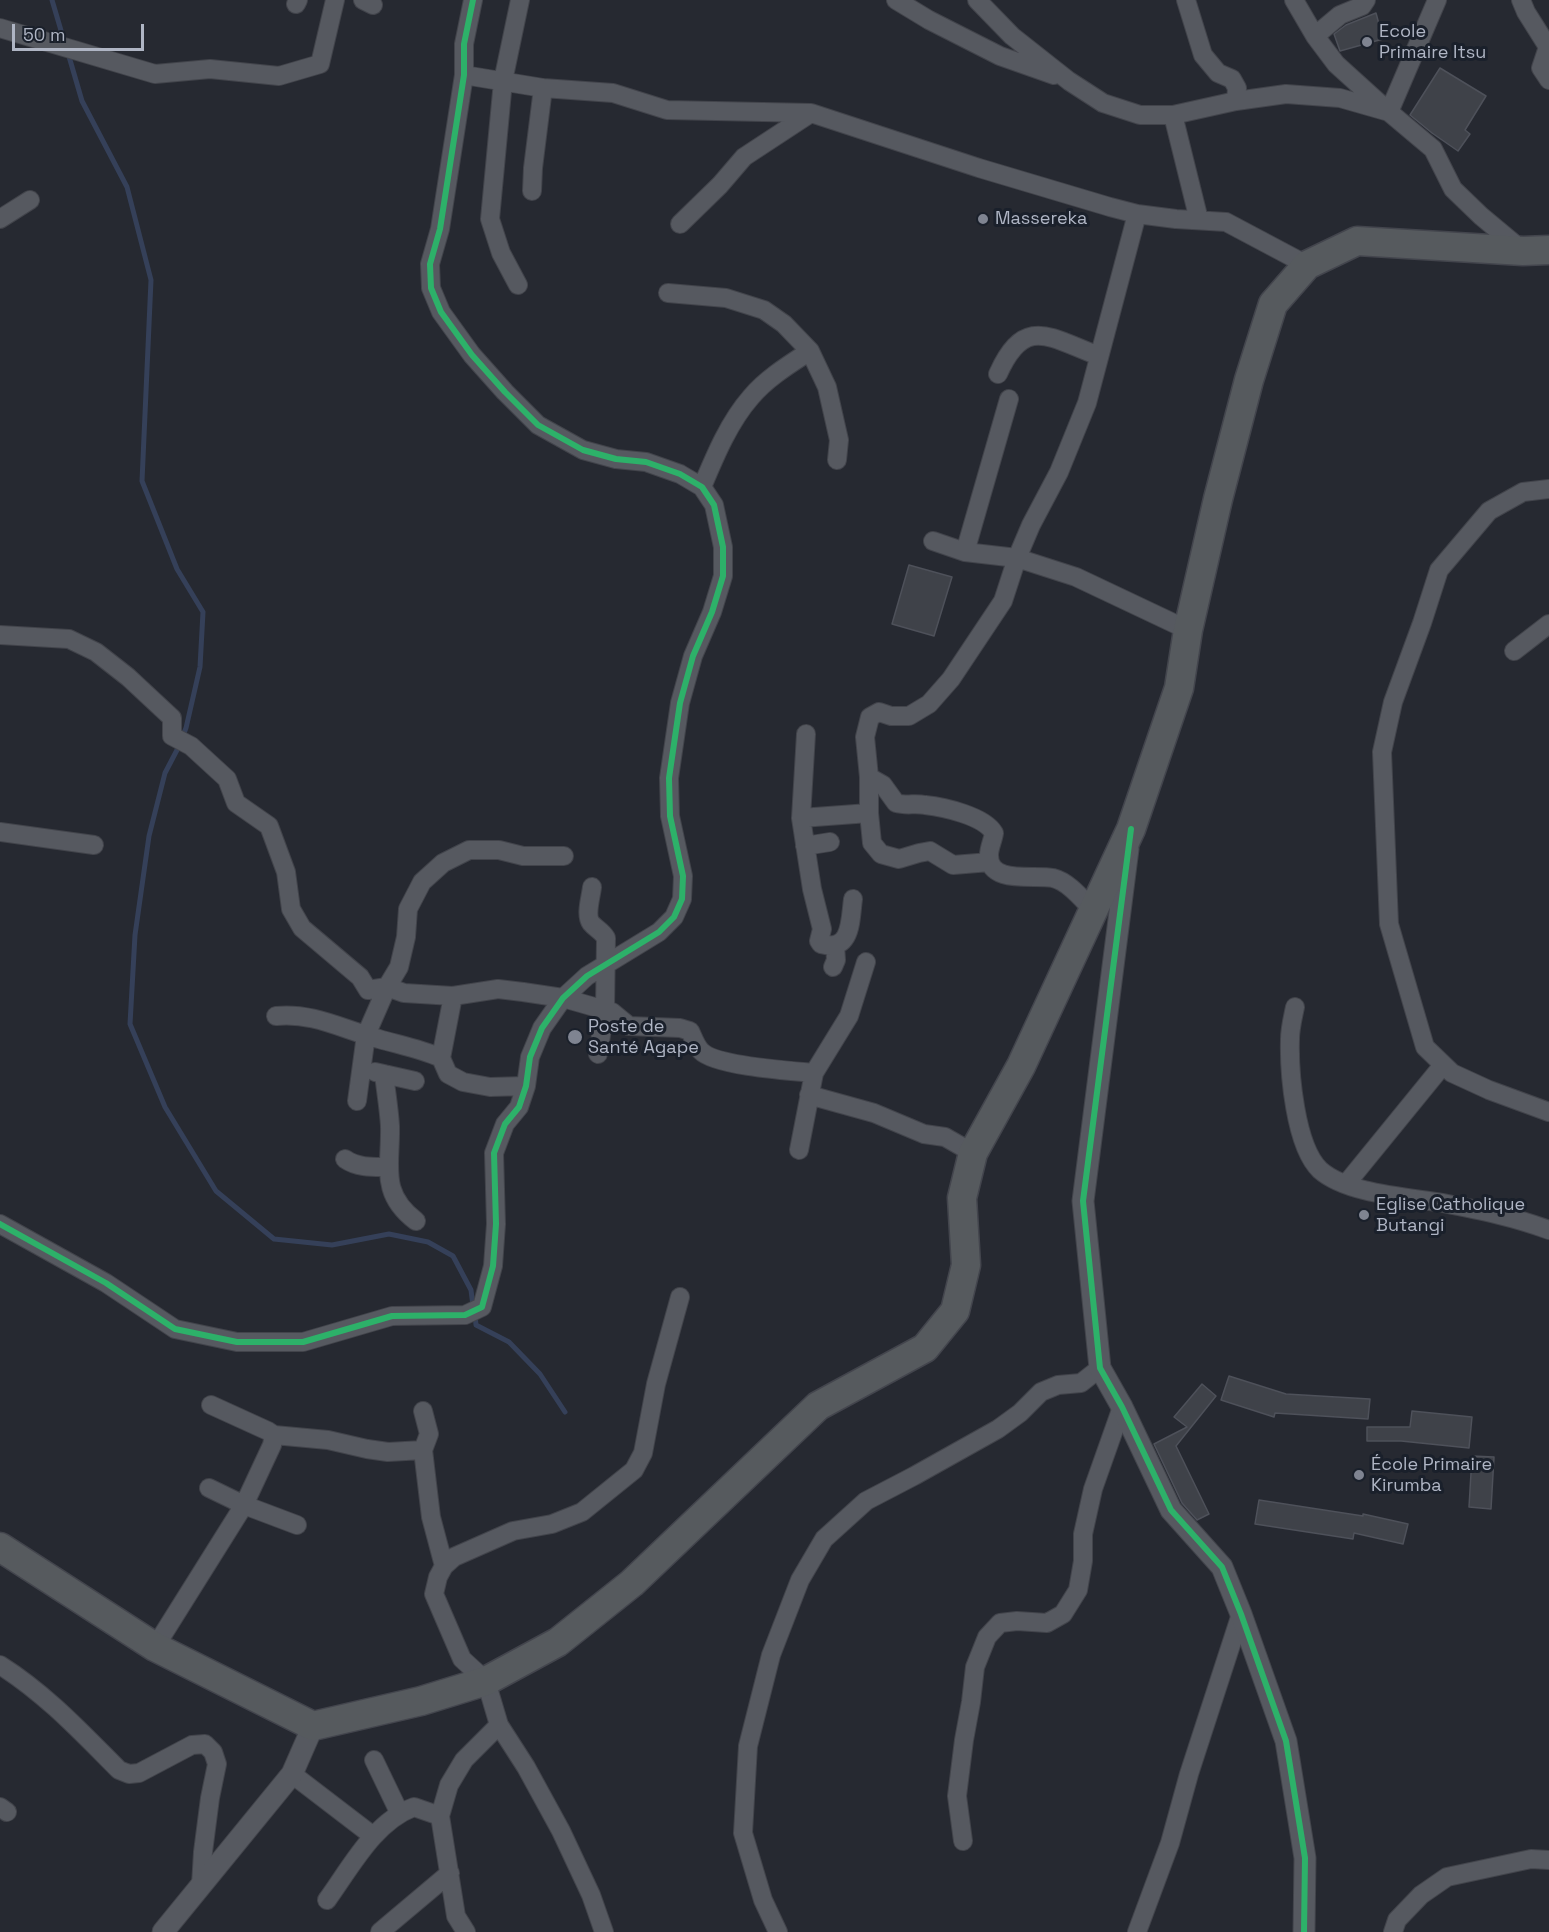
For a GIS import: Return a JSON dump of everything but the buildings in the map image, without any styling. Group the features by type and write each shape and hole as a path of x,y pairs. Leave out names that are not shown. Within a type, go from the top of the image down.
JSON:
{"highway":[{"path":"0,1547 155,1647 313,1726 421,1701 486,1681 558,1642 632,1583 818,1406 925,1348 955,1311 966,1265 962,1198 972,1153 1021,1066 1131,829 1179,688 1188,630 1218,498 1272,304 1308,265 1357,241 1536,250"}],"street":[{"path":"0,28 155,74 210,69 279,76 320,64 335,0"},
{"path":"0,1224 106,1282 176,1329 237,1342 303,1342 392,1316 465,1315 482,1307 494,1256 496,1224 494,1153 505,1124 519,1107 526,1086 530,1057 542,1028 563,998 588,976 659,932 674,917 682,898 683,876 670,816 669,778 680,703 693,656 712,612 723,576 723,547 714,505 702,487 680,474 646,462 616,459 583,450 538,425 472,355 441,312 431,288 430,264 440,229 464,75 464,44 473,0"},
{"path":"518,285 501,253 490,219 503,81 520,0"},
{"path":"896,0 929,20 1000,56 1069,81"},
{"path":"977,0 1012,36 1069,81 1102,103 1140,115 1173,115 1236,101 1286,94 1340,98 1389,112"},
{"path":"1186,0 1203,55 1218,73 1232,80 1237,88 1236,101"},
{"path":"1294,0 1336,64 1433,149 1453,189 1481,216 1536,250"},
{"path":"1316,36 1340,15 1362,6 1366,0"},
{"path":"1389,112 1437,0"},
{"path":"1521,0 1526,12 1546,41 1548,47 1542,68 1549,80"},
{"path":"464,75 543,88 613,93 667,110 812,113 979,168 1137,214 1226,222 1308,265"},
{"path":"532,191 543,88"},
{"path":"680,224 720,185 744,157 812,113"},
{"path":"1173,115 1199,220"},
{"path":"0,219 30,200"},
{"path":"990,862 953,865 930,851 899,859 880,854 872,843 865,737 870,717 879,712 891,716 909,716 929,704 951,679 1003,601 1031,525 1059,472 1087,403 1137,214"},
{"path":"668,293 726,298 765,310 784,324 810,351 827,387 839,440 837,460"},
{"path":"998,374 1014,345 1029,336 1043,335 1099,356"},
{"path":"702,487 721,442 751,397 784,368 810,351"},
{"path":"964,552 1009,399"},
{"path":"1549,489 1523,492 1489,511 1439,570 1393,702 1382,752 1389,924 1425,1047 1452,1073 1489,1090 1549,1112"},
{"path":"933,541 964,552 1017,558 1076,577 1188,630"},
{"path":"1514,651 1549,624"},
{"path":"0,634 69,639 96,652 128,677 172,718 172,736 191,746 227,779 236,802 269,826 286,872 291,909 302,928 360,977 368,990 387,987 404,993 453,996 498,989 563,998 612,1012 629,1026 680,1028 690,1031 699,1050 711,1058 763,1069 814,1073"},
{"path":"806,734 801,818 812,889 822,929 819,941 821,944 835,945 842,942 849,929 853,899"},
{"path":"869,777 883,785 896,803 943,809 970,816 991,826 994,833 989,854 993,868 1003,875 1054,878 1071,888 1093,910"},
{"path":"801,818 869,813"},
{"path":"1131,829 1083,1201 1100,1368 1122,1407 1171,1510 1222,1567 1241,1614 1286,1741 1305,1858 1304,1932"},
{"path":"0,832 94,845"},
{"path":"805,846 830,842"},
{"path":"357,1101 366,1035 387,987 399,967 403,953 408,909 422,882 443,863 469,850 499,850 523,856 564,856"},
{"path":"592,887 590,922 606,938 607,965 605,1010 598,1054"},
{"path":"833,967 836,960 835,945"},
{"path":"799,1150 814,1073 849,1016 866,962"},
{"path":"453,996 441,1058 448,1074 464,1082 490,1087 526,1086"},
{"path":"1295,1007 1290,1038 1293,1104 1305,1145 1318,1168 1330,1178 1357,1189 1519,1219 1549,1230"},
{"path":"276,1016 291,1014 313,1017 366,1035 417,1048 441,1058"},
{"path":"1346,1184 1443,1065"},
{"path":"362,1069 414,1081"},
{"path":"384,1074 390,1126 388,1167 390,1184 402,1210 416,1221"},
{"path":"809,1095 874,1113 924,1134 945,1137 972,1153"},
{"path":"345,1159 352,1164 362,1166 388,1167"},
{"path":"604,1932 591,1895 561,1831 526,1767 499,1725 486,1681 462,1659 434,1594 438,1577 444,1566 454,1557 513,1531 552,1524 582,1512 634,1470 645,1443 656,1384 680,1297"},
{"path":"778,1932 763,1900 743,1833 748,1746 771,1655 800,1580 824,1539 866,1501 998,1429 1020,1413 1041,1392 1058,1385 1081,1383 1100,1368"},
{"path":"211,1405 274,1435 328,1440 377,1450 423,1450"},
{"path":"963,1841 957,1796 975,1667 987,1637 1000,1623 1017,1621 1047,1623 1063,1614 1078,1590 1083,1561 1083,1534 1091,1500 1122,1407"},
{"path":"423,1411 429,1434 423,1450 431,1517 444,1566"},
{"path":"155,1647 244,1505 272,1445 274,1435"},
{"path":"209,1488 297,1526"},
{"path":"1137,1932 1170,1843 1189,1774 1241,1614"},
{"path":"0,1665 19,1677 57,1708 119,1770 129,1774 139,1773 192,1744 205,1744 213,1752 217,1764 210,1798 201,1884"},
{"path":"466,1932 455,1924 450,1873 440,1816 449,1785 464,1760 499,1725"},
{"path":"163,1932 292,1774 313,1726"},
{"path":"374,1760 399,1812"},
{"path":"292,1774 373,1836"},
{"path":"327,1900 373,1836 399,1812 414,1807 440,1816"},
{"path":"1393,1932 1397,1920 1421,1895 1447,1877 1531,1859 1549,1860"},
{"path":"380,1932 450,1873"}],"waterway":[{"path":"52,0 65,44"},
{"path":"68,53 82,101 127,187 151,280 142,481 177,569 203,612 200,667 186,728 165,773 149,836 135,935 130,1024 165,1107 216,1191 274,1239 332,1245 389,1234 428,1242 453,1256 471,1290 473,1306"},
{"path":"475,1315 476,1325 509,1342 540,1374 565,1412"}],"cycle path":[{"path":"0,1224 106,1283 175,1329 237,1342 303,1342 392,1316 465,1315 482,1307 493,1266 496,1224 494,1153 505,1124 519,1107 526,1086 530,1057 542,1028 563,998 587,976 659,932 674,917 682,899 683,876 670,816 669,778 680,703 693,656 712,612 723,576 723,547 714,505 702,487 680,474 646,462 616,459 583,450 538,425 472,355 441,312 431,288 430,264 440,229 464,75 464,44 473,0"},
{"path":"1131,829 1083,1201 1100,1368 1122,1407 1171,1510 1222,1567 1241,1614 1286,1741 1305,1858 1304,1932"}],"place":[{"name":"Ecole Primaire Itsu","path":"1367,42"},
{"name":"Massereka","path":"983,219"},
{"name":"Poste de Santé Agape","path":"575,1037"},
{"name":"Eglise Catholique Butangi","path":"1364,1215"},
{"name":"École Primaire Kirumba","path":"1359,1475"}]}
